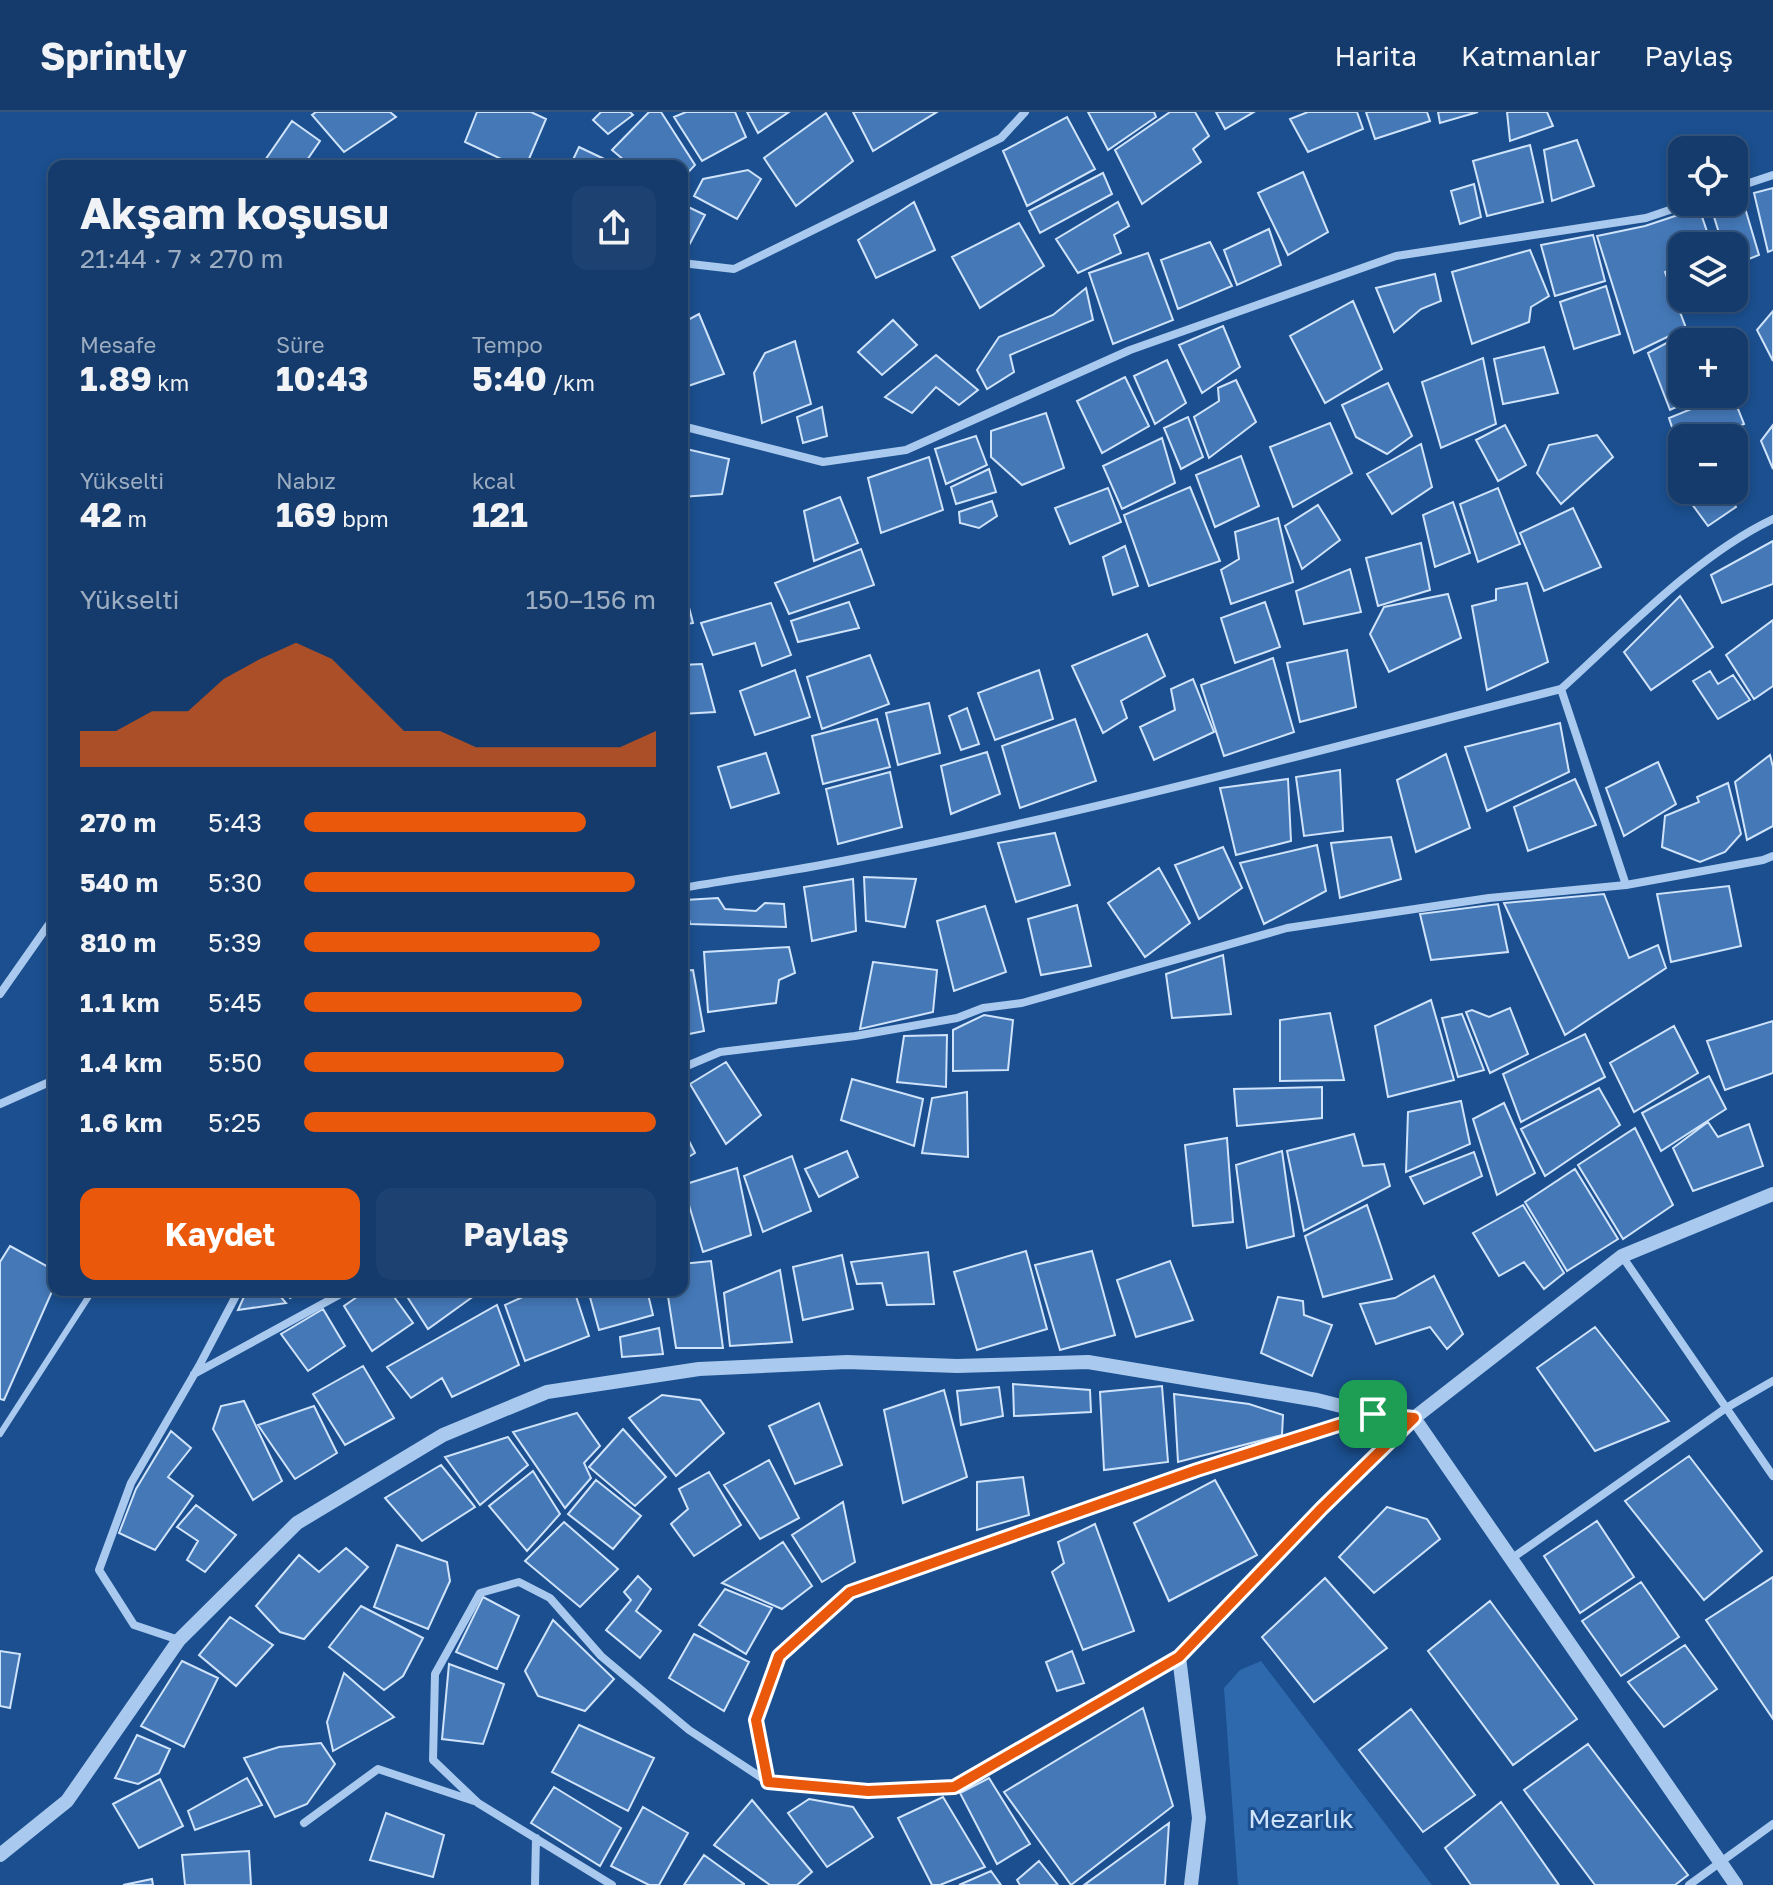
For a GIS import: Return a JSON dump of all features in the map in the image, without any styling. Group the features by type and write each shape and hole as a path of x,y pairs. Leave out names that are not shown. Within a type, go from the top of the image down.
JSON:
{"street":[{"path":"688,264 734,269 1001,138 1025,112"},
{"path":"1748,183 1773,175"},
{"path":"688,428 823,462 906,450 1130,350 1396,256 1646,218 1668,211"},
{"path":"688,887 836,862 988,831 1561,689 1650,608 1740,535 1773,519"},
{"path":"1561,689 1626,885"},
{"path":"688,1065 720,1052 855,1036 957,1018 983,1008 1022,1003 1287,928 1489,898 1626,885 1773,856"},
{"path":"0,994 48,926"},
{"path":"0,1104 48,1083"},
{"path":"478,1803 433,1760 435,1674 480,1593 519,1582 550,1598 601,1656 689,1730 768,1782 868,1791 954,1787 1179,1657 1322,1508 1414,1418 1622,1256 1773,1194"},
{"path":"1622,1256 1773,1476"},
{"path":"179,1640 134,1625 99,1570 131,1483 236,1296"},
{"path":"193,1375 337,1296"},
{"path":"0,1855 67,1801 179,1640 297,1523 443,1435 547,1392 699,1369 847,1362 957,1366 1088,1362 1317,1400 1373,1414 1414,1418 1736,1885"},
{"path":"1511,1559 1726,1408 1773,1381"},
{"path":"768,1782 756,1720 779,1656 850,1592 1197,1470 1373,1414"},
{"path":"1179,1657 1199,1818 1191,1885"},
{"path":"304,1823 378,1769 478,1803 612,1885"},
{"path":"1689,1885 1773,1824"},
{"path":"535,1885 536,1838"}],"lane":[{"path":"0,1434 89,1296"}],"green space":[{"name":"Mezarlık","path":"1261,1661 1432,1885 1238,1885 1224,1688 1240,1670"}],"building":[{"path":"316,112 390,112 396,117 344,152 312,115"},
{"path":"477,112 531,112 546,119 529,160 503,160 465,142"},
{"path":"601,112 630,112 633,115 608,134 593,120"},
{"path":"649,112 661,112 695,165 688,173 688,160 624,160 612,150"},
{"path":"686,112 735,112 746,137 702,161 674,117"},
{"path":"747,112 789,112 758,133"},
{"path":"853,112 937,112 873,151"},
{"path":"1088,112 1154,112 1156,117 1108,150"},
{"path":"1170,112 1195,112 1209,136 1193,149 1201,162 1142,204 1115,150"},
{"path":"1216,112 1254,112 1225,129"},
{"path":"1308,112 1357,112 1363,129 1308,152 1290,119"},
{"path":"1366,112 1427,112 1430,121 1375,139"},
{"path":"1438,112 1478,112 1440,123"},
{"path":"1507,112 1547,112 1553,126 1510,141"},
{"path":"826,113 853,161 796,206 764,158"},
{"path":"1067,117 1095,169 1027,206 1003,151"},
{"path":"292,121 320,141 307,160 265,160"},
{"path":"1577,140 1594,186 1552,201 1544,150"},
{"path":"1530,145 1543,202 1487,216 1473,161"},
{"path":"579,147 606,160 573,160"},
{"path":"748,170 761,179 737,219 694,196 703,179"},
{"path":"1303,172 1328,232 1288,255 1258,193"},
{"path":"1103,173 1112,194 1040,233 1029,211"},
{"path":"1474,184 1481,217 1460,224 1451,191"},
{"path":"1773,188 1773,250 1768,252 1754,193"},
{"path":"914,202 935,250 876,278 858,240"},
{"path":"1118,202 1129,226 1114,235 1121,253 1078,273 1056,239"},
{"path":"688,207 705,215 688,247"},
{"path":"1675,216 1702,216 1707,232 1668,232 1668,271 1665,272 1668,312 1680,312 1686,328 1668,328 1668,337 1634,353 1597,236"},
{"path":"1714,216 1747,216 1759,255 1748,259 1748,232 1719,232"},
{"path":"1019,223 1044,266 980,308 952,257"},
{"path":"1269,229 1281,265 1237,285 1224,250"},
{"path":"1593,235 1605,281 1555,296 1541,245"},
{"path":"1210,242 1232,286 1178,309 1161,260"},
{"path":"1530,250 1549,296 1531,307 1529,322 1472,344 1452,272"},
{"path":"1148,253 1173,320 1113,344 1089,273"},
{"path":"1435,274 1441,301 1421,309 1394,332 1376,288"},
{"path":"1606,286 1620,334 1574,349 1560,302"},
{"path":"1086,288 1093,320 1010,355 1014,372 987,389 977,370 999,337 1053,315"},
{"path":"1353,301 1382,369 1325,403 1290,336"},
{"path":"1773,311 1773,361 1757,330"},
{"path":"699,314 724,374 688,386 688,320"},
{"path":"893,320 917,345 882,375 858,352"},
{"path":"1223,326 1240,367 1202,393 1179,345"},
{"path":"795,341 811,404 762,423 754,373 765,353"},
{"path":"1668,342 1668,405 1648,353"},
{"path":"1544,347 1558,393 1503,404 1494,359"},
{"path":"936,355 978,390 959,405 936,387 912,413 885,397"},
{"path":"1483,358 1496,424 1441,448 1422,382"},
{"path":"1167,360 1186,403 1155,424 1134,376"},
{"path":"1125,377 1149,426 1102,453 1077,401"},
{"path":"1236,380 1256,422 1209,458 1194,417 1219,401 1218,388"},
{"path":"1388,383 1412,436 1387,454 1356,437 1342,405"},
{"path":"822,407 827,436 803,443 797,417"},
{"path":"1694,408 1738,408 1744,424 1671,424 1669,418"},
{"path":"1046,413 1064,468 1022,485 991,457 991,431"},
{"path":"1188,417 1203,457 1181,469 1164,428"},
{"path":"1330,423 1352,473 1293,507 1270,447"},
{"path":"1505,425 1526,465 1498,481 1476,440"},
{"path":"1773,425 1773,469 1761,441"},
{"path":"1597,435 1613,457 1561,504 1537,473 1549,445"},
{"path":"976,436 987,465 946,484 935,449"},
{"path":"1162,438 1175,483 1122,509 1103,466"},
{"path":"1421,444 1432,487 1392,514 1367,474"},
{"path":"688,449 729,459 722,494 688,497"},
{"path":"1241,456 1259,506 1215,527 1196,475"},
{"path":"929,457 943,510 881,533 868,478"},
{"path":"989,469 996,492 956,504 951,487"},
{"path":"1190,487 1220,561 1149,586 1124,515"},
{"path":"1108,488 1121,522 1070,544 1055,508"},
{"path":"1498,488 1520,544 1478,562 1460,504"},
{"path":"840,497 858,543 814,561 804,511"},
{"path":"992,501 997,516 979,528 960,523 959,512"},
{"path":"1453,502 1470,553 1435,567 1423,515"},
{"path":"1692,504 1734,504 1736,507 1708,526"},
{"path":"1318,505 1340,540 1302,569 1285,526"},
{"path":"1573,508 1601,567 1544,591 1520,533"},
{"path":"1278,518 1293,582 1231,604 1221,570 1239,559 1235,532"},
{"path":"1773,541 1773,584 1722,603 1711,575"},
{"path":"1421,543 1430,590 1378,606 1366,558"},
{"path":"1125,546 1138,586 1113,595 1103,557"},
{"path":"861,549 874,585 789,614 775,583"},
{"path":"1350,569 1361,612 1304,624 1296,591"},
{"path":"1527,583 1548,662 1487,690 1472,606 1496,600 1496,589"},
{"path":"1448,594 1461,638 1389,672 1370,634 1384,607"},
{"path":"1680,596 1713,647 1651,690 1624,652"},
{"path":"849,602 859,628 798,642 791,621"},
{"path":"1265,602 1280,647 1235,663 1221,618"},
{"path":"771,603 791,655 762,666 755,643 713,655 701,623"},
{"path":"688,604 693,623 688,624"},
{"path":"1773,620 1773,686 1754,699 1726,655"},
{"path":"1147,634 1165,676 1121,701 1127,718 1103,733 1072,666"},
{"path":"1347,650 1356,707 1300,722 1287,663"},
{"path":"870,655 889,704 822,729 807,677"},
{"path":"1273,658 1294,732 1224,756 1201,685"},
{"path":"702,664 715,712 688,714 688,665"},
{"path":"795,670 810,717 755,735 740,691"},
{"path":"1039,670 1053,719 995,740 978,693"},
{"path":"1710,671 1718,684 1733,675 1750,700 1718,719 1693,681"},
{"path":"1193,679 1214,732 1154,760 1140,727 1175,710 1171,689"},
{"path":"929,703 940,753 898,765 886,713"},
{"path":"967,708 979,744 961,750 949,716"},
{"path":"877,719 890,767 823,784 812,736"},
{"path":"1075,719 1096,781 1020,808 1002,746"},
{"path":"1560,723 1569,772 1487,811 1465,747"},
{"path":"987,752 1000,794 951,814 941,766"},
{"path":"766,753 779,793 731,808 718,767"},
{"path":"1446,754 1470,828 1416,852 1397,780"},
{"path":"1770,755 1773,767 1773,826 1747,840 1735,782"},
{"path":"1658,762 1676,804 1624,836 1606,788"},
{"path":"1340,770 1343,831 1304,836 1296,777"},
{"path":"890,772 902,827 838,844 826,789"},
{"path":"1288,779 1291,841 1236,855 1220,788"},
{"path":"1575,779 1596,825 1528,851 1514,807"},
{"path":"1728,783 1741,834 1725,852 1700,862 1662,847 1665,816 1699,802 1697,797"},
{"path":"1055,833 1070,885 1016,902 998,843"},
{"path":"1391,837 1401,879 1340,898 1331,843"},
{"path":"1317,845 1326,891 1264,924 1240,863"},
{"path":"1223,847 1242,888 1199,919 1175,865"},
{"path":"1159,868 1190,923 1145,957 1108,903"},
{"path":"864,877 916,879 905,927 866,921"},
{"path":"853,879 856,931 812,941 804,887"},
{"path":"1729,886 1741,946 1671,962 1657,894"},
{"path":"1604,894 1629,958 1658,945 1666,968 1565,1035 1504,903"},
{"path":"718,898 725,909 756,911 765,903 784,904 786,927 690,924 688,900"},
{"path":"1498,904 1508,952 1431,960 1420,914"},
{"path":"1077,905 1091,966 1041,975 1028,919"},
{"path":"985,906 1006,972 954,991 937,921"},
{"path":"789,947 795,973 779,980 776,1003 708,1012 704,952"},
{"path":"1223,955 1231,1014 1172,1018 1166,974"},
{"path":"873,962 937,970 933,1012 860,1029"},
{"path":"688,970 693,970 704,1031 689,1034 688,1032"},
{"path":"1431,1000 1454,1080 1388,1097 1375,1026"},
{"path":"1510,1008 1528,1054 1490,1073 1466,1012 1472,1010 1489,1017"},
{"path":"1330,1013 1344,1080 1280,1081 1280,1020"},
{"path":"1462,1014 1484,1070 1458,1077 1442,1018"},
{"path":"984,1015 1013,1020 1008,1070 953,1071 953,1030"},
{"path":"1773,1021 1773,1073 1725,1090 1707,1041"},
{"path":"1674,1026 1698,1073 1634,1112 1610,1063"},
{"path":"1585,1034 1605,1077 1521,1122 1503,1074"},
{"path":"947,1035 946,1087 897,1082 904,1036"},
{"path":"726,1062 761,1115 726,1144 690,1084"},
{"path":"1709,1076 1726,1109 1661,1151 1642,1113"},
{"path":"852,1079 923,1099 914,1146 841,1120"},
{"path":"1322,1087 1322,1118 1237,1126 1234,1089"},
{"path":"1599,1088 1620,1125 1545,1176 1521,1129"},
{"path":"967,1092 968,1157 922,1153 932,1098"},
{"path":"1461,1101 1470,1144 1406,1172 1408,1112"},
{"path":"1504,1103 1535,1173 1497,1195 1473,1119"},
{"path":"1708,1122 1718,1137 1749,1124 1763,1166 1693,1191 1673,1148"},
{"path":"1635,1128 1673,1205 1623,1239 1578,1165"},
{"path":"1354,1134 1363,1166 1384,1164 1390,1186 1304,1231 1287,1151"},
{"path":"1227,1138 1233,1222 1193,1226 1185,1145"},
{"path":"688,1139 695,1153 688,1157"},
{"path":"847,1151 858,1177 819,1197 805,1169"},
{"path":"1282,1151 1294,1236 1247,1248 1236,1165"},
{"path":"1474,1152 1482,1176 1424,1204 1410,1177"},
{"path":"792,1156 811,1211 763,1232 744,1176"},
{"path":"737,1168 751,1235 703,1252 688,1202 688,1183"},
{"path":"1575,1169 1618,1239 1567,1271 1525,1202"},
{"path":"1367,1205 1392,1279 1323,1297 1305,1236"},
{"path":"1523,1205 1564,1273 1544,1289 1524,1262 1499,1276 1473,1233"},
{"path":"10,1246 48,1267 50,1296 4,1400 0,1399 0,1262"},
{"path":"1026,1251 1047,1329 977,1350 954,1272"},
{"path":"1092,1251 1115,1335 1060,1350 1035,1265"},
{"path":"928,1252 934,1304 887,1305 882,1283 857,1284 851,1262"},
{"path":"842,1255 853,1309 803,1320 793,1267"},
{"path":"711,1261 723,1348 676,1348 668,1296 688,1296 688,1263"},
{"path":"1170,1261 1193,1320 1136,1337 1117,1280"},
{"path":"780,1270 792,1342 730,1346 724,1293"},
{"path":"1434,1276 1463,1334 1447,1349 1430,1327 1376,1344 1360,1304 1395,1298"},
{"path":"244,1296 280,1296 286,1303 238,1310"},
{"path":"358,1296 393,1296 413,1323 372,1351 344,1306"},
{"path":"407,1296 474,1296 428,1329"},
{"path":"525,1296 576,1296 589,1336 525,1361 505,1305"},
{"path":"590,1296 648,1296 653,1315 599,1330"},
{"path":"1278,1297 1303,1301 1304,1315 1332,1325 1312,1376 1261,1353"},
{"path":"497,1305 519,1365 452,1397 442,1378 411,1398 387,1367"},
{"path":"323,1309 345,1346 308,1371 281,1334"},
{"path":"1595,1327 1669,1421 1595,1451 1537,1368"},
{"path":"659,1328 663,1354 622,1357 620,1337"},
{"path":"363,1366 394,1418 345,1445 313,1394"},
{"path":"1013,1384 1090,1390 1091,1412 1014,1416"},
{"path":"1162,1386 1168,1462 1104,1470 1100,1392"},
{"path":"999,1387 1003,1416 961,1425 957,1391"},
{"path":"944,1390 967,1477 903,1503 884,1410"},
{"path":"1174,1394 1249,1404 1283,1415 1282,1435 1178,1462"},
{"path":"662,1395 700,1400 724,1433 676,1476 629,1418"},
{"path":"244,1401 282,1481 253,1500 213,1429 221,1406"},
{"path":"819,1403 842,1465 795,1484 769,1426"},
{"path":"314,1406 337,1453 295,1479 258,1425"},
{"path":"577,1413 600,1446 584,1463 591,1478 565,1508 513,1432"},
{"path":"623,1429 666,1477 635,1506 589,1467"},
{"path":"171,1431 191,1448 168,1477 193,1496 155,1550 119,1533 136,1489"},
{"path":"508,1437 528,1465 480,1505 445,1457"},
{"path":"1689,1456 1762,1551 1704,1600 1625,1501"},
{"path":"769,1460 799,1518 760,1539 724,1485"},
{"path":"441,1465 475,1507 422,1541 385,1498"},
{"path":"533,1471 560,1514 527,1551 489,1506"},
{"path":"709,1472 741,1525 694,1556 671,1524 688,1509 679,1489"},
{"path":"1023,1477 1029,1515 977,1530 977,1482"},
{"path":"596,1480 641,1516 613,1549 568,1514"},
{"path":"1215,1480 1257,1555 1169,1601 1134,1523"},
{"path":"843,1502 855,1562 822,1582 792,1535"},
{"path":"196,1505 236,1535 205,1572 187,1560 198,1541 177,1527"},
{"path":"1387,1507 1427,1519 1440,1539 1374,1593 1339,1557"},
{"path":"1597,1521 1634,1577 1580,1613 1544,1556"},
{"path":"564,1522 618,1569 580,1607 525,1561"},
{"path":"1095,1524 1134,1631 1083,1650 1052,1572 1064,1563 1058,1542"},
{"path":"783,1542 812,1586 782,1609 722,1583"},
{"path":"397,1545 447,1562 450,1581 428,1629 374,1607"},
{"path":"346,1548 368,1567 304,1639 280,1632 256,1606 299,1555 319,1572"},
{"path":"638,1576 651,1589 636,1611 661,1631 640,1658 606,1630 631,1600 624,1592"},
{"path":"1773,1577 1773,1719 1706,1620"},
{"path":"1325,1578 1387,1648 1314,1702 1262,1637"},
{"path":"1641,1582 1679,1637 1621,1676 1582,1621"},
{"path":"725,1589 772,1608 746,1654 699,1625"},
{"path":"483,1597 519,1616 497,1669 456,1652"},
{"path":"1490,1601 1577,1719 1513,1765 1428,1651"},
{"path":"361,1606 423,1638 403,1676 384,1690 329,1647"},
{"path":"230,1617 273,1645 236,1686 199,1655"},
{"path":"553,1620 614,1679 585,1711 538,1696 525,1671"},
{"path":"694,1634 749,1662 724,1711 669,1678"},
{"path":"1685,1645 1717,1689 1664,1727 1628,1682"},
{"path":"0,1651 20,1654 10,1708 0,1706"},
{"path":"1072,1651 1084,1683 1057,1691 1046,1662"},
{"path":"182,1661 218,1678 184,1747 141,1726"},
{"path":"449,1664 504,1684 483,1744 442,1739"},
{"path":"344,1673 394,1717 333,1751 327,1722"},
{"path":"1143,1708 1173,1806 1071,1885 1004,1792"},
{"path":"1411,1709 1475,1795 1423,1832 1359,1750"},
{"path":"579,1725 654,1758 628,1811 552,1772"},
{"path":"137,1735 170,1749 159,1773 138,1784 115,1778"},
{"path":"321,1743 335,1764 307,1804 275,1817 244,1758 279,1747"},
{"path":"1588,1744 1688,1875 1675,1885 1595,1885 1524,1790"},
{"path":"247,1778 262,1805 195,1830 188,1811"},
{"path":"989,1778 1030,1844 997,1864 960,1793"},
{"path":"160,1779 183,1826 139,1848 113,1804"},
{"path":"554,1787 621,1828 600,1866 531,1823"},
{"path":"943,1797 985,1867 940,1885 932,1885 898,1818"},
{"path":"809,1799 853,1807 873,1837 827,1867 788,1813"},
{"path":"752,1800 812,1872 797,1885 770,1885 714,1845"},
{"path":"1501,1802 1559,1885 1471,1885 1445,1848"},
{"path":"643,1807 688,1833 659,1885 649,1885 611,1866"},
{"path":"386,1813 444,1835 433,1877 370,1860"},
{"path":"1169,1823 1165,1885 1084,1885"},
{"path":"249,1851 251,1885 185,1885 182,1855"},
{"path":"704,1855 744,1884 744,1885 684,1885"},
{"path":"1039,1861 1058,1885 1020,1885 1017,1880"},
{"path":"991,1871 1001,1885 959,1885"},
{"path":"152,1879 153,1885 123,1885"}],"route":[{"path":"1373,1414 1414,1418 1322,1508 1179,1657 954,1787 868,1791 768,1782 756,1720 779,1656 850,1592 1197,1470 1373,1414"}]}
